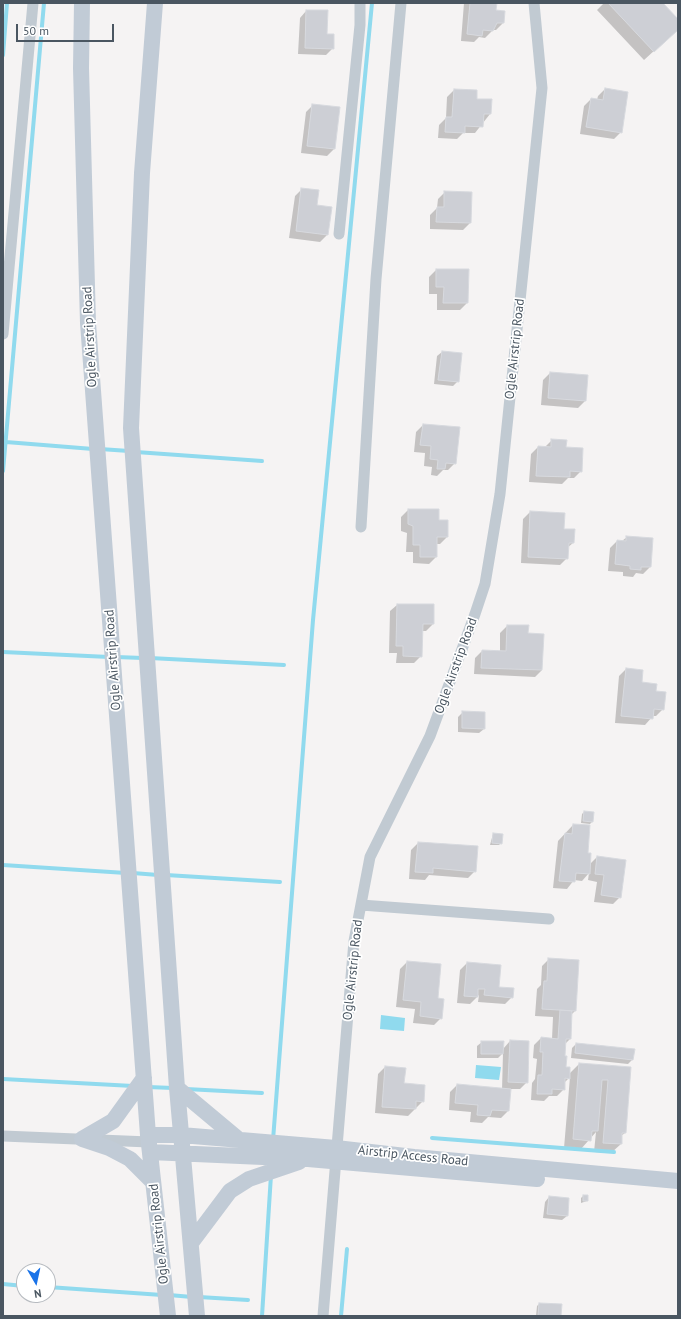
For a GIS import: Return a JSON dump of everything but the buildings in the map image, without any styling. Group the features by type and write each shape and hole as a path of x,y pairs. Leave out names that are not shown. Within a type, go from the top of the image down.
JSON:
{"street":[{"path":"3,334 33,3"},
{"name":"Ogle Airstrip Road","path":"82,3 81,68 88,323 149,1143 168,1316"},
{"path":"156,3 142,173 131,428 177,1088 198,1316"},
{"path":"339,234 360,25 360,3"},
{"path":"361,527 376,279 401,3"},
{"name":"Ogle Airstrip Road","path":"323,1316 354,941 370,857 430,736 485,584 500,494 542,88 534,3"},
{"path":"361,906 549,919"},
{"path":"82,1139 113,1121 144,1078"},
{"path":"177,1088 238,1139"},
{"name":"Airstrip Access Road","path":"149,1143 181,1135 238,1139 336,1155 595,1185 632,1181 674,1185"},
{"path":"3,1136 149,1143"},
{"path":"82,1139 109,1148 130,1159 153,1182"},
{"name":"Airstrip Access Road","path":"149,1143 183,1154 308,1159 336,1155"},
{"path":"191,1243 230,1191 249,1179 308,1159"}],"water":[{"path":"381,1015 405,1018 404,1031 380,1029"},
{"path":"476,1065 501,1067 499,1080 475,1078"}],"waterway":[{"path":"3,55 7,3"},
{"path":"3,471 44,3"},
{"path":"273,1140 313,620 372,3"},
{"path":"6,442 93,449"},
{"path":"100,449 129,451"},
{"path":"136,452 262,461"},
{"path":"3,652 109,657"},
{"path":"116,657 143,658"},
{"path":"150,658 284,665"},
{"path":"3,865 126,873"},
{"path":"133,873 158,875"},
{"path":"166,875 280,882"},
{"path":"3,1079 133,1086"},
{"path":"148,1087 173,1088"},
{"path":"186,1089 262,1093"},
{"path":"432,1138 614,1152"},
{"path":"262,1316 271,1175"},
{"path":"341,1316 347,1249"},
{"path":"3,1284 16,1285"},
{"path":"56,1288 162,1295"},
{"path":"169,1295 192,1297"},
{"path":"199,1297 248,1300"}]}
